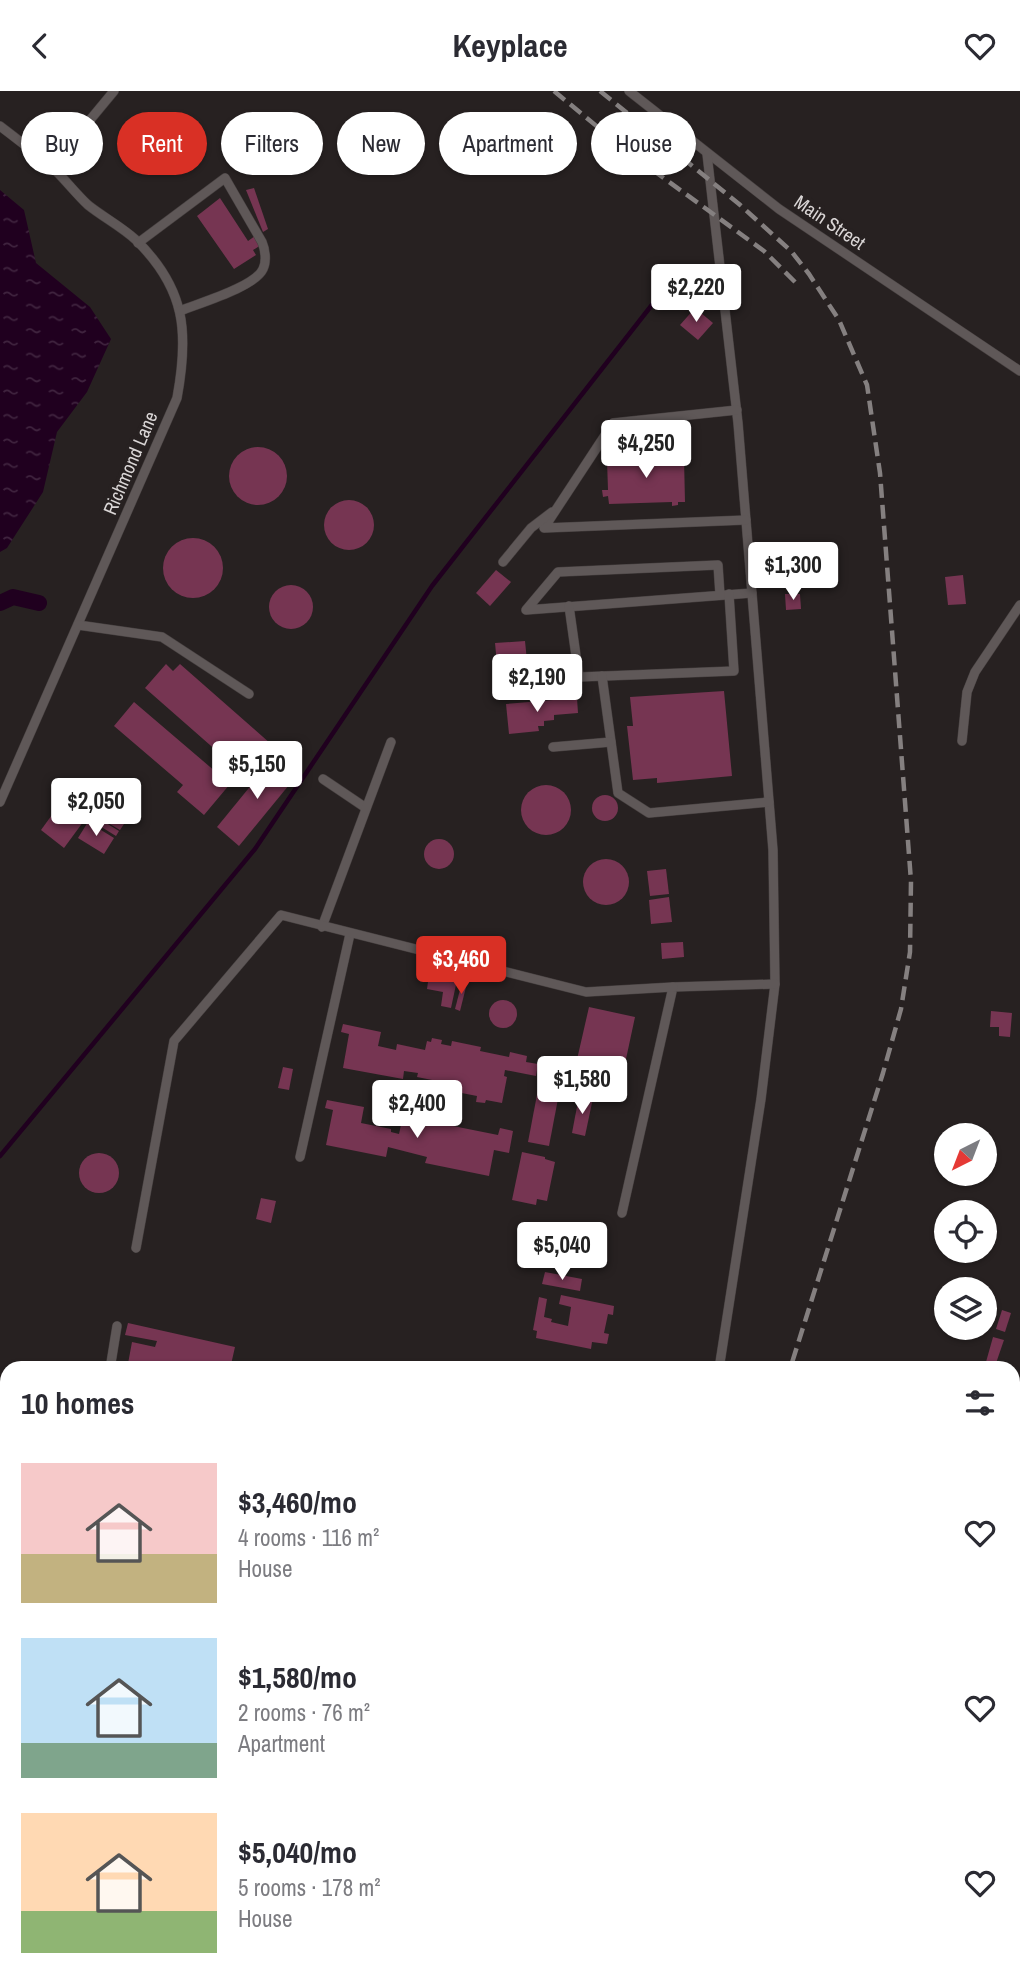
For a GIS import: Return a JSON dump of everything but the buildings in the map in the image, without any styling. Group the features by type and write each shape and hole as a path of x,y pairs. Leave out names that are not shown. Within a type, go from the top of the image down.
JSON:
{"lane":[{"path":"97,112 114,91"},
{"name":"Main Street","path":"629,91 779,209 1020,371"},
{"name":"Richmond Lane","path":"0,125 21,142"},
{"path":"707,154 737,410 752,593 773,850 775,984 761,1099 720,1361"},
{"name":"Richmond Lane","path":"0,802 177,398 184,362 184,336 178,302 164,273 138,243 87,204 59,175"},
{"path":"138,243 225,179 262,242 265,250 264,268 254,280 180,311"},
{"path":"737,410 613,423 544,528 746,520"},
{"path":"503,562 531,529 559,506"},
{"path":"569,606 579,677 734,671 724,595 718,565 558,572 526,610 569,606 724,595 752,593"},
{"path":"962,741 967,692 975,671 1020,605"},
{"path":"78,625 162,638 249,694"},
{"path":"602,676 618,793 649,813 769,802"},
{"path":"322,927 391,742"},
{"path":"553,747 611,743"},
{"path":"323,779 366,809"},
{"path":"136,1248 174,1041 281,915 350,935 586,992 775,984"},
{"path":"300,1157 350,935"},
{"path":"622,1213 673,987"},
{"path":"111,1361 117,1326"}],"water":[{"path":"0,190 24,210 36,263 90,307 111,339 87,392 57,432 43,492 7,548 0,552"}],"waterway":[{"path":"0,1156 255,849 432,586 662,292"},
{"path":"0,603 13,597 39,603"}],"railway":[{"path":"554,91 628,152 764,251 799,286"},
{"path":"600,91 739,204 791,251 839,320 867,385 880,473 911,881 910,952 901,1009 883,1073 793,1361"}]}
